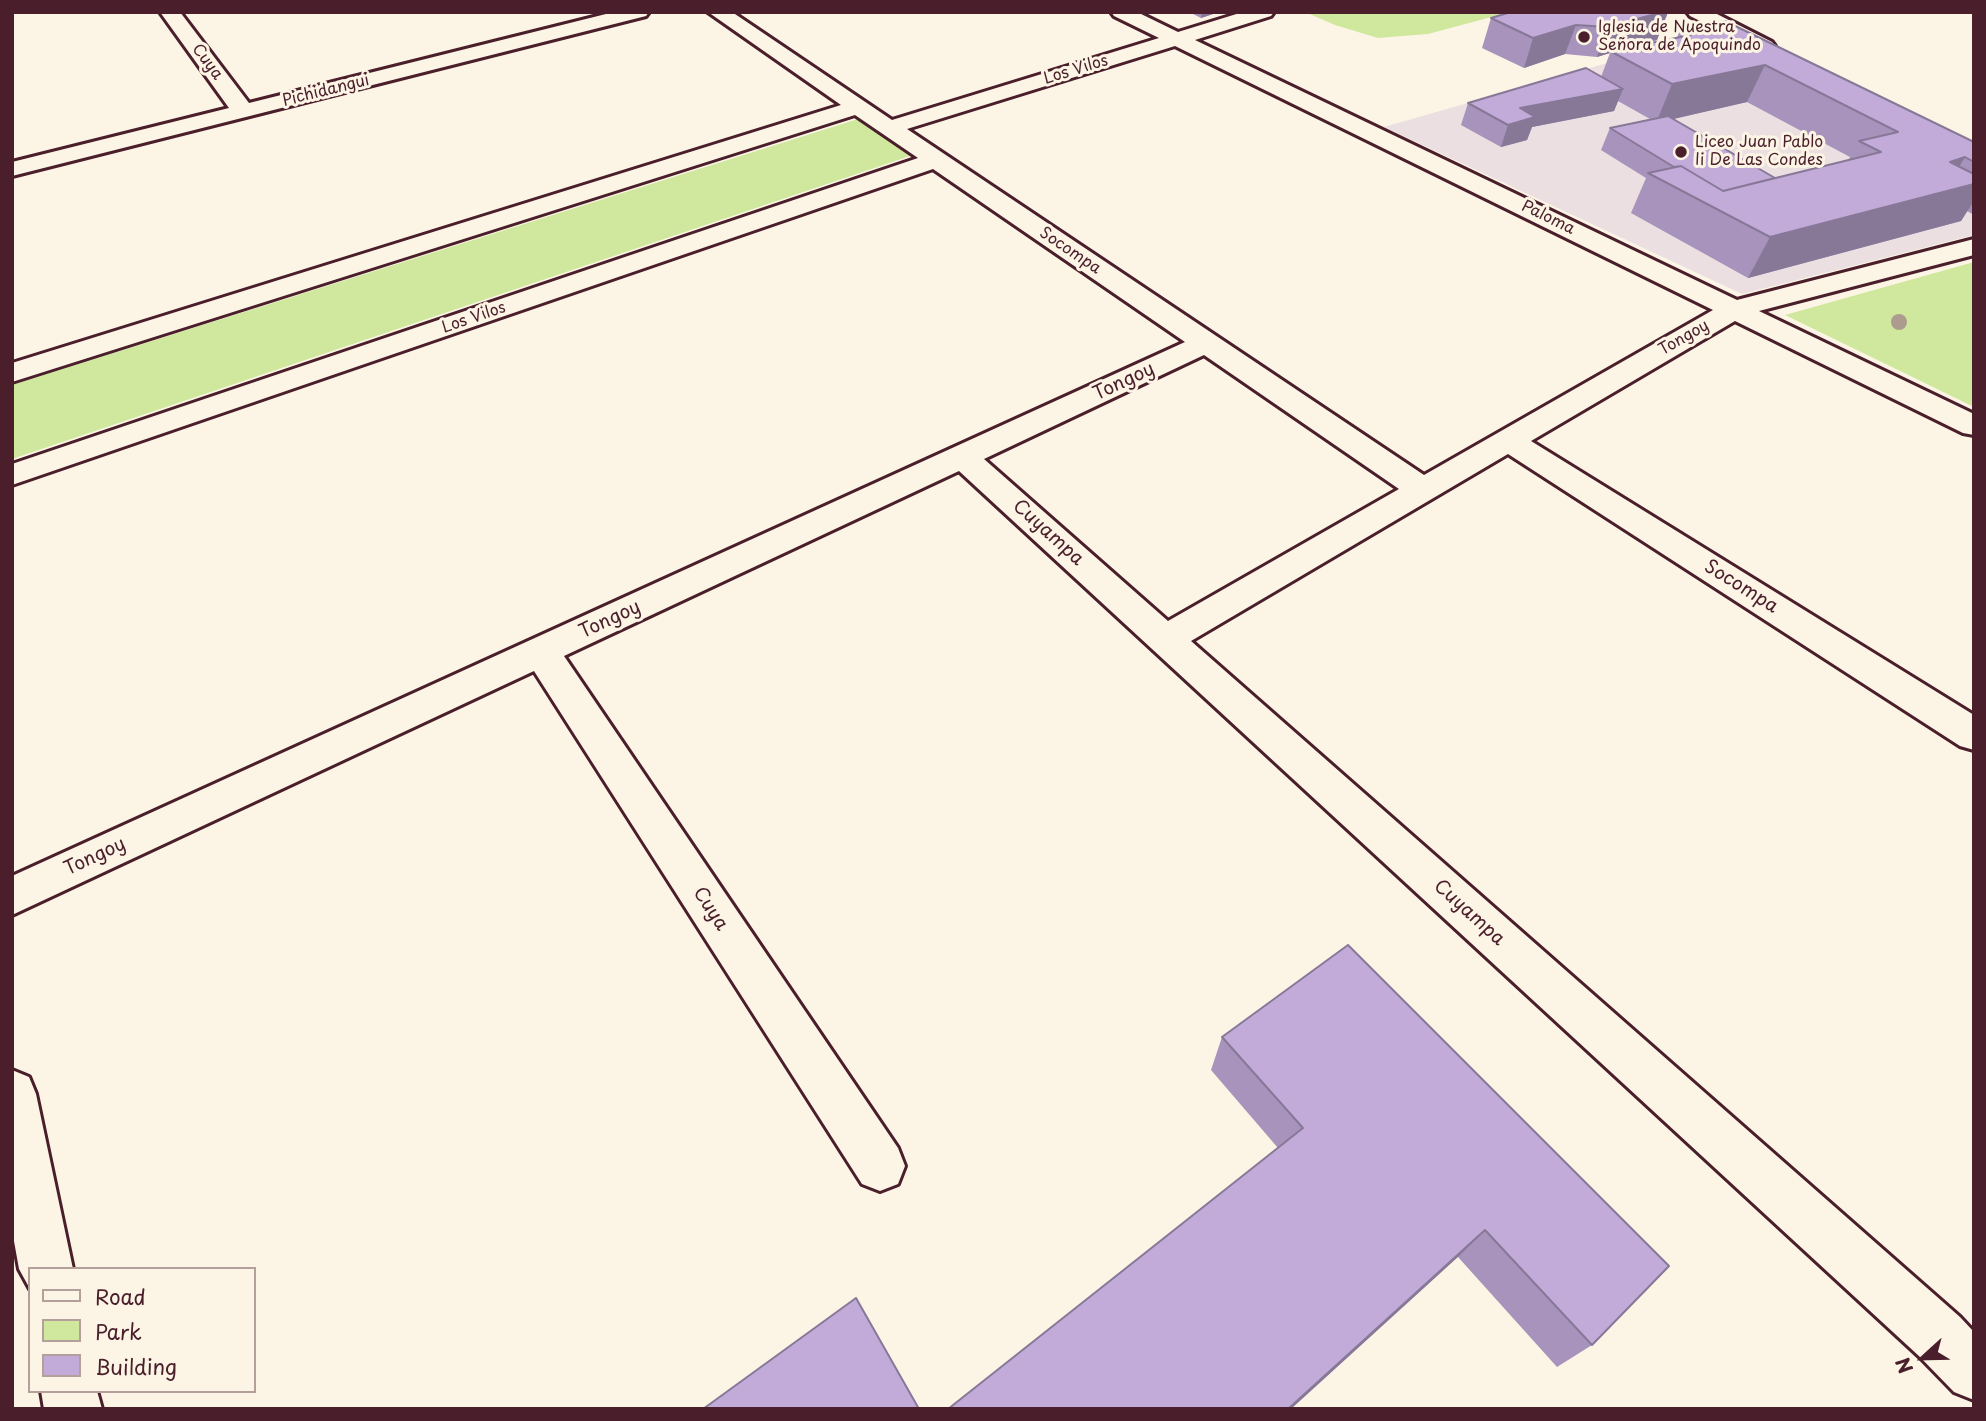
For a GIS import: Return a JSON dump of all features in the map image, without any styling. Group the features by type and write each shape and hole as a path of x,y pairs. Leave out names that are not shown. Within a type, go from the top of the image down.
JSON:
{"street":[{"name":"Cuya","path":"170,12 243,111"},
{"name":"Pichidangui","path":"12,169 243,111 595,17 639,12"},
{"name":"Socompa","path":"718,12 1423,490"},
{"name":"Paloma","path":"1121,12 1974,426"},
{"name":"Los Vilos","path":"888,128 1264,12"},
{"path":"1697,12 1781,54"},
{"path":"12,373 858,107"},
{"name":"Los Vilos","path":"12,475 936,160"},
{"name":"Tongoy","path":"1166,639 1735,309 1974,247"},
{"name":"Tongoy","path":"12,895 1207,344"},
{"name":"Socompa","path":"1508,440 1974,735"},
{"name":"Cuyampa","path":"962,456 1941,1337 1974,1372"},
{"name":"Cuya","path":"541,652 880,1166"},
{"path":"12,1094 46,1267"}],"shaded area":[{"name":"Liceo Juan Pablo Ii De Las Condes","path":"1698,37 1974,177 1974,235 1742,294 1384,127"}],"green space":[{"path":"1305,12 1510,12 1428,34 1378,38 1335,25"},
{"path":"858,119 913,155 12,459 12,385"},
{"path":"1974,262 1974,407 1785,315"}],"building":[{"path":"1511,12 1663,12 1607,27 1576,25 1533,38 1491,18"},
{"path":"1725,21 1974,142 1974,162 1965,157 1950,162 1974,174 1974,184 1770,237 1648,173 1681,166 1723,191 1881,152 1859,141 1898,132 1765,65 1672,84 1610,51 1691,35 1680,29"},
{"path":"1586,68 1623,89 1520,108 1535,117 1508,125 1468,103"},
{"path":"1668,116 1775,178 1723,191 1681,166 1674,167 1610,128"},
{"path":"1348,945 1669,1266 1592,1345 1485,1230 1288,1409 948,1409 1303,1128 1222,1037"},
{"path":"856,1298 919,1409 703,1409"}],"place":[{"name":"Iglesia de Nuestra Señora de Apoquindo","path":"1584,37"},
{"name":"Liceo Juan Pablo Ii De Las Condes","path":"1681,152"}]}
